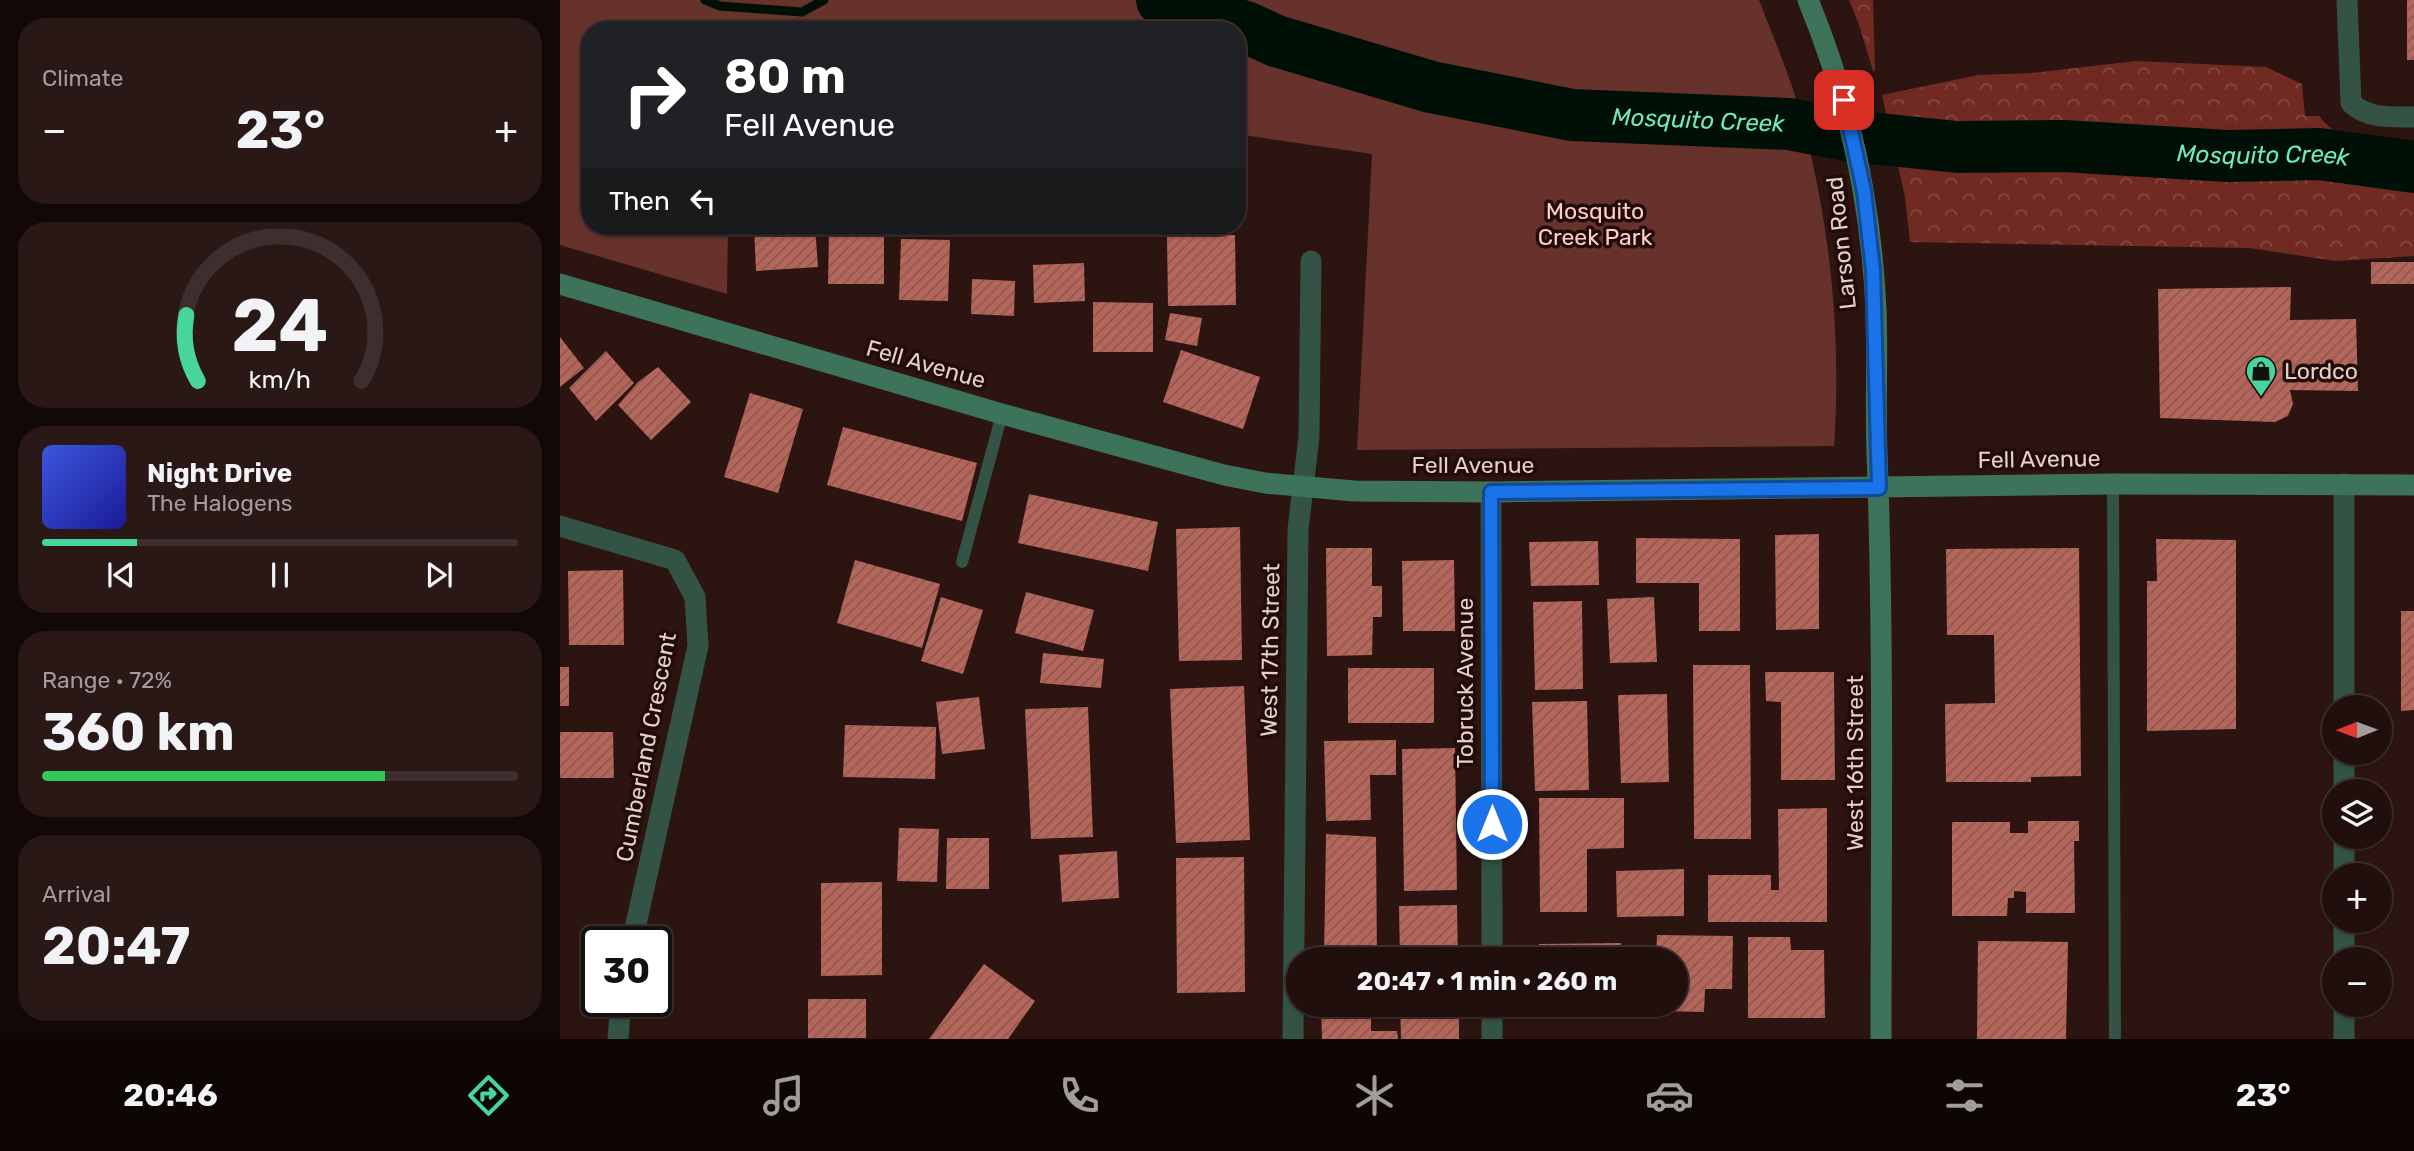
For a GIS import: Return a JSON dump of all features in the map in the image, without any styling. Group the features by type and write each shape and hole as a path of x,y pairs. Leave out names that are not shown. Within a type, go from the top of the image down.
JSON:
{"street":[{"name":"Larson Road","path":"1808,0 1844,100 1864,191 1876,309 1879,488"},
{"path":"2347,0 2351,103 2360,111 2386,117 2414,117"},
{"name":"West 17th Street","path":"1293,1039 1298,529 1309,437 1311,261"},
{"name":"Fell Avenue","path":"560,284 1002,414 1224,475 1265,483 1354,491 1491,492 2113,484 2414,485"},
{"path":"2344,484 2344,695"},
{"name":"West 16th Street","path":"1879,488 1881,1039"},
{"name":"Tobruck Avenue","path":"1491,492 1492,947"},
{"name":"Cumberland Crescent","path":"560,526 675,561 695,597 698,646 636,926"},
{"path":"618,1039 620,1017"},
{"path":"1492,1017 1493,1039"},
{"path":"2344,1017 2344,1039"}],"lane":[{"path":"962,562 1002,414"},
{"path":"2113,484 2115,1039"}],"green space":[{"name":"Mosquito Creek Park","path":"560,0 1759,0 1795,96 1817,181 1834,313 1834,446 1357,450 1372,154 1246,135 1246,21 581,21 581,235 728,235 727,294 560,245"},
{"path":"1849,0 1873,0 1875,71 1873,71"},
{"path":"2136,61 2266,67 2302,84 2305,116 2319,116 2340,134 2362,141 2414,142 2414,256 2336,261 2249,248 1910,242 1905,197 1882,95 1978,75 2032,73"}],"building":[{"path":"2407,0 2414,0 2414,60 2407,60"},
{"path":"754,235 816,235 818,267 756,271"},
{"path":"829,235 884,235 884,284 828,284"},
{"path":"1235,235 1236,305 1168,306 1167,236"},
{"path":"901,239 950,240 948,301 899,300"},
{"path":"2371,262 2414,262 2414,284 2371,284"},
{"path":"1084,263 1085,301 1034,303 1033,265"},
{"path":"972,279 1015,281 1014,316 971,314"},
{"path":"2291,287 2290,320 2356,319 2358,391 2290,390 2293,404 2288,416 2275,422 2160,418 2158,289"},
{"path":"1093,302 1153,303 1153,352 1093,352"},
{"path":"1170,313 1202,318 1197,346 1165,340"},
{"path":"560,337 584,368 560,387"},
{"path":"1181,350 1260,377 1243,429 1163,402"},
{"path":"606,351 634,383 596,421 569,388"},
{"path":"658,367 691,402 651,440 618,405 638,382"},
{"path":"750,393 803,409 778,493 724,477"},
{"path":"843,427 977,463 962,521 827,485"},
{"path":"1029,494 1158,522 1148,571 1018,543"},
{"path":"1240,527 1242,660 1179,661 1176,529"},
{"path":"1819,534 1819,629 1776,630 1775,535"},
{"path":"1636,538 1740,539 1740,631 1699,631 1699,583 1636,583"},
{"path":"2156,539 2236,540 2236,729 2147,731 2147,581 2157,581"},
{"path":"1598,541 1599,585 1531,586 1529,542"},
{"path":"1326,548 1372,548 1372,586 1382,586 1382,617 1373,617 1372,655 1327,656"},
{"path":"2079,548 2081,776 2031,777 2031,782 1946,782 1945,704 1995,703 1994,635 1947,635 1946,549"},
{"path":"855,560 940,584 922,648 837,623"},
{"path":"1454,560 1455,631 1403,631 1402,561"},
{"path":"623,570 624,645 569,645 568,571"},
{"path":"1026,592 1094,610 1083,651 1015,633"},
{"path":"941,597 983,610 963,674 921,661"},
{"path":"1654,597 1657,662 1610,663 1607,599"},
{"path":"1582,601 1583,689 1535,690 1533,602"},
{"path":"2401,611 2414,611 2414,710 2401,711"},
{"path":"1043,653 1104,659 1101,688 1040,683"},
{"path":"1693,665 1750,665 1751,839 1694,839"},
{"path":"560,667 569,667 569,706 560,706"},
{"path":"1348,668 1434,668 1434,723 1348,723"},
{"path":"1765,672 1834,672 1835,780 1781,780 1781,702 1766,701"},
{"path":"1244,686 1250,840 1176,843 1170,689"},
{"path":"1667,694 1669,782 1621,783 1618,695"},
{"path":"979,697 985,749 942,754 936,702"},
{"path":"1587,701 1589,790 1535,791 1532,702"},
{"path":"1088,707 1093,837 1031,839 1025,709"},
{"path":"845,725 936,727 935,779 843,777"},
{"path":"560,732 613,732 614,778 560,778"},
{"path":"1396,740 1396,775 1370,775 1371,820 1326,821 1324,741"},
{"path":"1455,748 1457,890 1404,891 1402,749"},
{"path":"1539,798 1624,798 1624,848 1587,849 1587,912 1540,912"},
{"path":"1827,808 1827,922 1708,922 1708,875 1771,875 1771,890 1779,890 1778,809"},
{"path":"2028,821 2079,821 2079,841 2074,841 2075,913 2026,913 2026,892 2014,891 2014,898 2008,898 2007,916 1952,916 1952,822 2010,822 2010,833 2028,833"},
{"path":"899,828 939,829 937,882 897,881"},
{"path":"1326,834 1376,837 1377,947 1324,947"},
{"path":"947,838 989,838 989,889 946,889"},
{"path":"1117,851 1119,898 1062,902 1059,855"},
{"path":"1244,857 1245,992 1177,993 1176,858"},
{"path":"1684,869 1684,916 1617,917 1616,871"},
{"path":"882,882 882,975 821,976 821,883"},
{"path":"1457,905 1458,947 1400,947 1399,906"},
{"path":"1657,935 1733,936 1732,989 1705,989 1704,1012 1688,1012 1688,947 1656,947"},
{"path":"1748,937 1790,937 1791,950 1824,950 1825,1018 1748,1018"},
{"path":"1978,941 2068,942 2066,1039 1977,1039"},
{"path":"1621,943 1621,947 1539,947 1539,944"},
{"path":"984,964 1035,1001 1008,1039 929,1039"},
{"path":"808,999 866,999 866,1038 808,1038"},
{"path":"1321,1017 1371,1017 1371,1031 1397,1031 1398,1039 1322,1039"},
{"path":"1400,1017 1459,1017 1459,1039 1401,1039"}],"waterway":[{"path":"705,0 720,6 802,12 824,0"},
{"name":"Mosquito Creek","path":"1162,0 1226,21"},
{"name":"Mosquito Creek","path":"1246,27 1276,41 1431,87 1572,115 1789,124 1851,136 1957,147 2064,146 2227,156 2319,154 2414,167"}],"place":[{"name":"Lordco","path":"2261,398"}],"route":[{"path":"1492,824 1491,492 1879,488 1873,270 1864,191 1844,100"}]}
